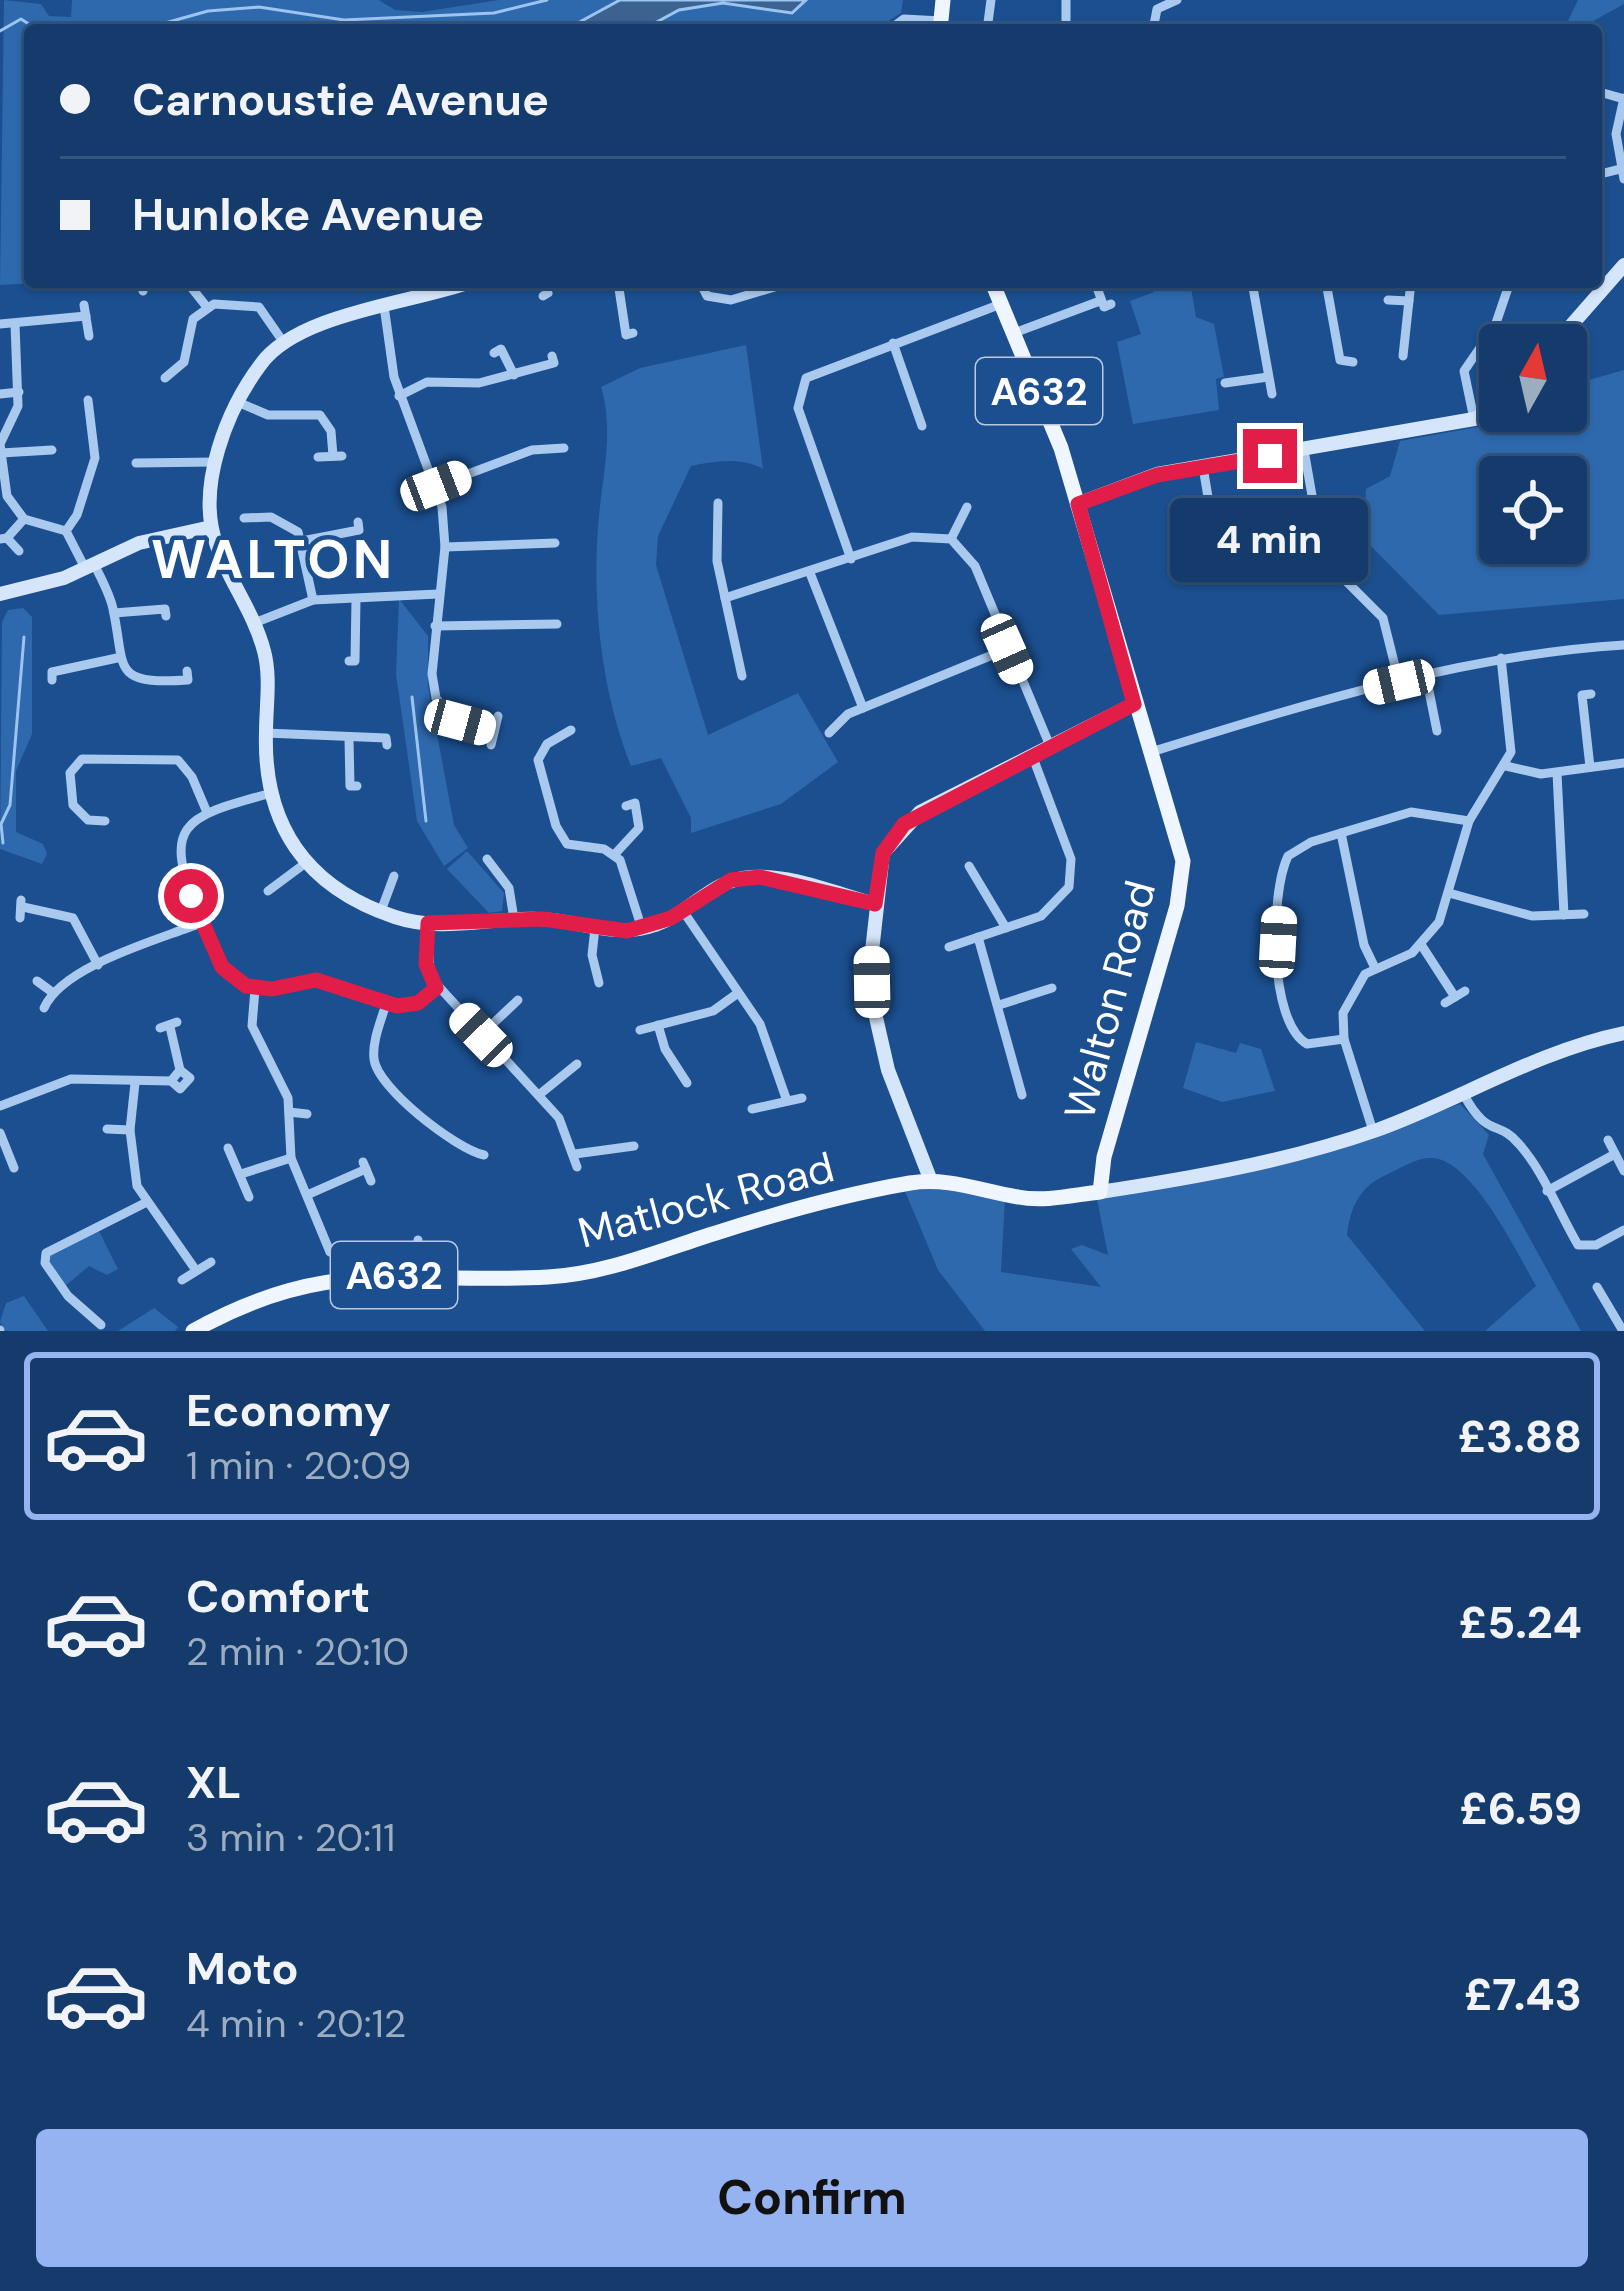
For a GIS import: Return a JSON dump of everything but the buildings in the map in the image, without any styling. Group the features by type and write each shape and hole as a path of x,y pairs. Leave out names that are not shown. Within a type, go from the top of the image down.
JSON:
{"main road":[{"name":"Walton Road","path":"994,288 1052,419 1181,850 1183,874 1101,1168 1100,1192"},
{"name":"Matlock Road","path":"194,1331 266,1296 320,1281 387,1275 549,1277 604,1269 723,1230 931,1181 1022,1198 1100,1192"}],"street":[{"path":"1154,24 1157,9 1177,0"},
{"path":"897,24 904,19 930,24"},
{"path":"1623,172 1616,134 1624,98"},
{"path":"1572,324 1624,265"},
{"path":"192,288 206,306"},
{"path":"448,288 384,306 284,344 262,362 215,462 211,526 266,654 268,794 293,844 333,885 381,911 428,923 514,919 642,929 731,880 760,877 875,904"},
{"path":"543,296 548,293 546,288"},
{"path":"619,288 623,328 626,335 633,333"},
{"path":"703,288 707,296 722,301 769,288"},
{"path":"1014,333 1106,303 1097,288"},
{"path":"1253,288 1272,394"},
{"path":"1328,288 1338,327 1340,360 1353,362"},
{"path":"1403,356 1410,288"},
{"path":"1474,419 1464,370 1495,326 1508,288"},
{"path":"1388,300 1409,301"},
{"path":"165,378 184,362 193,319 206,306 250,303 284,344"},
{"path":"851,559 797,403 812,371 1001,304"},
{"path":"384,306 399,396 436,486 445,547 435,626 436,698 450,716 494,731"},
{"path":"0,324 85,310 89,336"},
{"path":"15,324 19,392 1,453 7,496 23,518 66,531 114,613 117,658 128,672 154,682 188,680 187,671"},
{"path":"893,343 922,426"},
{"path":"494,353 501,349 514,375"},
{"path":"399,396 427,382 479,383 514,375 554,363 552,356"},
{"path":"1232,379 1268,376"},
{"path":"0,394 19,392"},
{"path":"240,403 268,415 320,415 331,431 337,456 318,457"},
{"path":"66,531 77,515 97,444 88,405 70,409"},
{"path":"1078,504 1157,475 1479,416"},
{"path":"1,453 44,448"},
{"path":"436,486 520,453 564,448"},
{"path":"1304,451 1323,558 1382,618 1399,682"},
{"path":"136,463 215,462"},
{"path":"1203,467 1218,556 1227,573 1254,575 1323,558"},
{"path":"718,503 717,560 742,676"},
{"path":"951,539 969,504"},
{"path":"252,514 291,524 302,541 313,600"},
{"path":"19,551 4,538 23,518"},
{"path":"302,541 359,530 358,522"},
{"path":"0,594 39,587 139,543 211,526"},
{"path":"725,598 922,535 951,539 975,566 1050,746"},
{"path":"445,547 554,543"},
{"path":"810,573 863,708"},
{"path":"254,623 313,600 438,594"},
{"path":"349,661 355,661 356,599"},
{"path":"114,613 165,610 166,616"},
{"path":"435,626 556,624"},
{"path":"1150,752 1284,710 1502,658 1624,645"},
{"path":"829,733 863,708 1007,649"},
{"path":"52,680 52,672 117,658"},
{"path":"1373,1131 1344,1039 1343,1012 1350,992 1375,968 1422,946 1432,936 1469,821 1506,766 1511,738 1502,658"},
{"path":"1426,676 1437,731"},
{"path":"1590,767 1582,695 1592,694"},
{"path":"931,1181 878,1032 872,982 875,904 883,853 904,824 1134,704"},
{"path":"490,745 498,716"},
{"path":"571,730 543,748 537,768 548,817 567,844 614,855 628,872 642,929"},
{"path":"266,733 386,738 387,745"},
{"path":"349,739 350,786 357,786"},
{"path":"950,946 1053,910 1071,879 1069,853 1032,755"},
{"path":"105,820 88,820 74,806 70,773 82,758 184,759 206,810"},
{"path":"1506,766 1532,773 1624,763"},
{"path":"1557,772 1564,915"},
{"path":"268,794 206,810 188,826 181,851 187,886 222,967 255,989 316,980 386,1004 418,1003 436,988"},
{"path":"614,855 639,828 631,801"},
{"path":"1344,1039 1315,1046 1296,1038 1276,976 1283,865 1295,848 1423,811 1469,821"},
{"path":"1341,833 1364,945 1375,968"},
{"path":"487,859 509,888 514,919"},
{"path":"268,891 307,862"},
{"path":"969,866 1006,928"},
{"path":"381,911 394,877"},
{"path":"1449,893 1532,916 1584,914"},
{"path":"22,908 73,918 98,965"},
{"path":"682,910 770,1044 787,1101"},
{"path":"44,1008 52,992 98,965 202,922"},
{"path":"428,923 426,964 436,988 565,1126 577,1167"},
{"path":"595,928 599,976"},
{"path":"978,937 1022,1094"},
{"path":"1422,946 1455,997"},
{"path":"37,981 52,992"},
{"path":"999,1005 1052,988"},
{"path":"255,989 252,1026 285,1090 291,1158 329,1252"},
{"path":"640,1030 713,1011 738,994"},
{"path":"386,1004 374,1048 381,1078 453,1143 476,1156"},
{"path":"481,1035 517,1004"},
{"path":"658,1025 665,1049 687,1083"},
{"path":"169,1026 180,1070"},
{"path":"1100,1192 1287,1155 1373,1131 1578,1045 1624,1033"},
{"path":"539,1094 577,1068"},
{"path":"171,1081 176,1088 188,1085 188,1073 180,1070"},
{"path":"0,1106 71,1079 135,1084 171,1081 180,1070"},
{"path":"135,1084 130,1130 133,1169 145,1204 195,1268"},
{"path":"1464,1095 1483,1126 1517,1141 1578,1245 1596,1244 1624,1230"},
{"path":"752,1109 802,1098"},
{"path":"289,1112 308,1114"},
{"path":"107,1129 130,1130"},
{"path":"0,1133 13,1170"},
{"path":"1608,1140 1624,1171"},
{"path":"575,1154 619,1143 634,1146"},
{"path":"228,1148 249,1197"},
{"path":"1547,1191 1615,1154"},
{"path":"241,1174 291,1158"},
{"path":"307,1196 367,1170"},
{"path":"101,1325 68,1296 39,1257 145,1204"},
{"path":"329,1252 353,1260 421,1256 418,1240"},
{"path":"320,1261 329,1252"},
{"path":"182,1280 211,1262"},
{"path":"1597,1287 1623,1329"}],"shaded area":[{"path":"4,0 41,4 49,16 71,17 72,0 379,0 395,10 422,12 499,0 903,0 901,13 884,24 24,24 24,284 0,285"},
{"path":"620,0 806,0 792,13 723,3 679,10 653,24 576,24"},
{"path":"1578,0 1624,0 1588,24 1566,24"},
{"path":"1153,288 1191,288 1196,317 1214,324 1224,377 1216,379 1219,410 1133,424 1117,342 1141,334 1130,301 1154,292"},
{"path":"746,345 763,469 737,461 691,466 658,536 656,565 708,735 798,693 838,762 781,804 691,833 691,818 661,758 631,766 612,707 596,579 607,435 601,387 640,368"},
{"path":"1624,370 1624,599 1439,615 1363,538 1366,489 1390,476 1400,441 1478,427 1479,432 1587,432 1587,381"},
{"path":"399,599 428,636 428,686 454,825 468,848 444,866 417,821 396,674"},
{"path":"23,608 32,617 32,734 16,771 16,832 43,844 47,854 42,864 0,849 2,622 8,610"},
{"path":"467,851 504,893 502,911 489,913 447,869"},
{"path":"1196,1042 1236,1053 1240,1043 1261,1049 1275,1091 1222,1102 1183,1088"},
{"path":"1460,1104 1489,1135 1483,1154 1581,1331 1485,1331 1536,1286 1477,1189 1446,1162 1430,1158 1369,1185 1354,1207 1347,1235 1425,1331 985,1331 938,1270 905,1191 930,1188 1005,1198 1001,1272 1101,1287 1071,1249 1082,1245 1108,1255 1097,1199 1346,1145"},
{"path":"98,1229 118,1269 107,1275 89,1266 64,1287 50,1267 48,1253"},
{"path":"24,1296 48,1331 6,1331 0,1322 6,1303"},
{"path":"154,1308 178,1327 175,1331 118,1331"}],"waterway":[{"path":"161,24 208,11 259,7 344,20 494,13 547,0"},
{"path":"0,31 21,19 29,24"},
{"path":"3,843 1,824 10,805 24,637"},
{"path":"412,697 426,821"}],"district":[{"name":"WALTON","path":"273,559"}],"route":[{"path":"191,896 222,967 246,986 272,989 316,980 397,1006 418,1003 436,988 426,964 428,923 458,926 543,919 627,931 657,925 731,880 760,877 875,904 883,853 904,824 1134,704 1078,504 1157,475 1270,456"}]}
